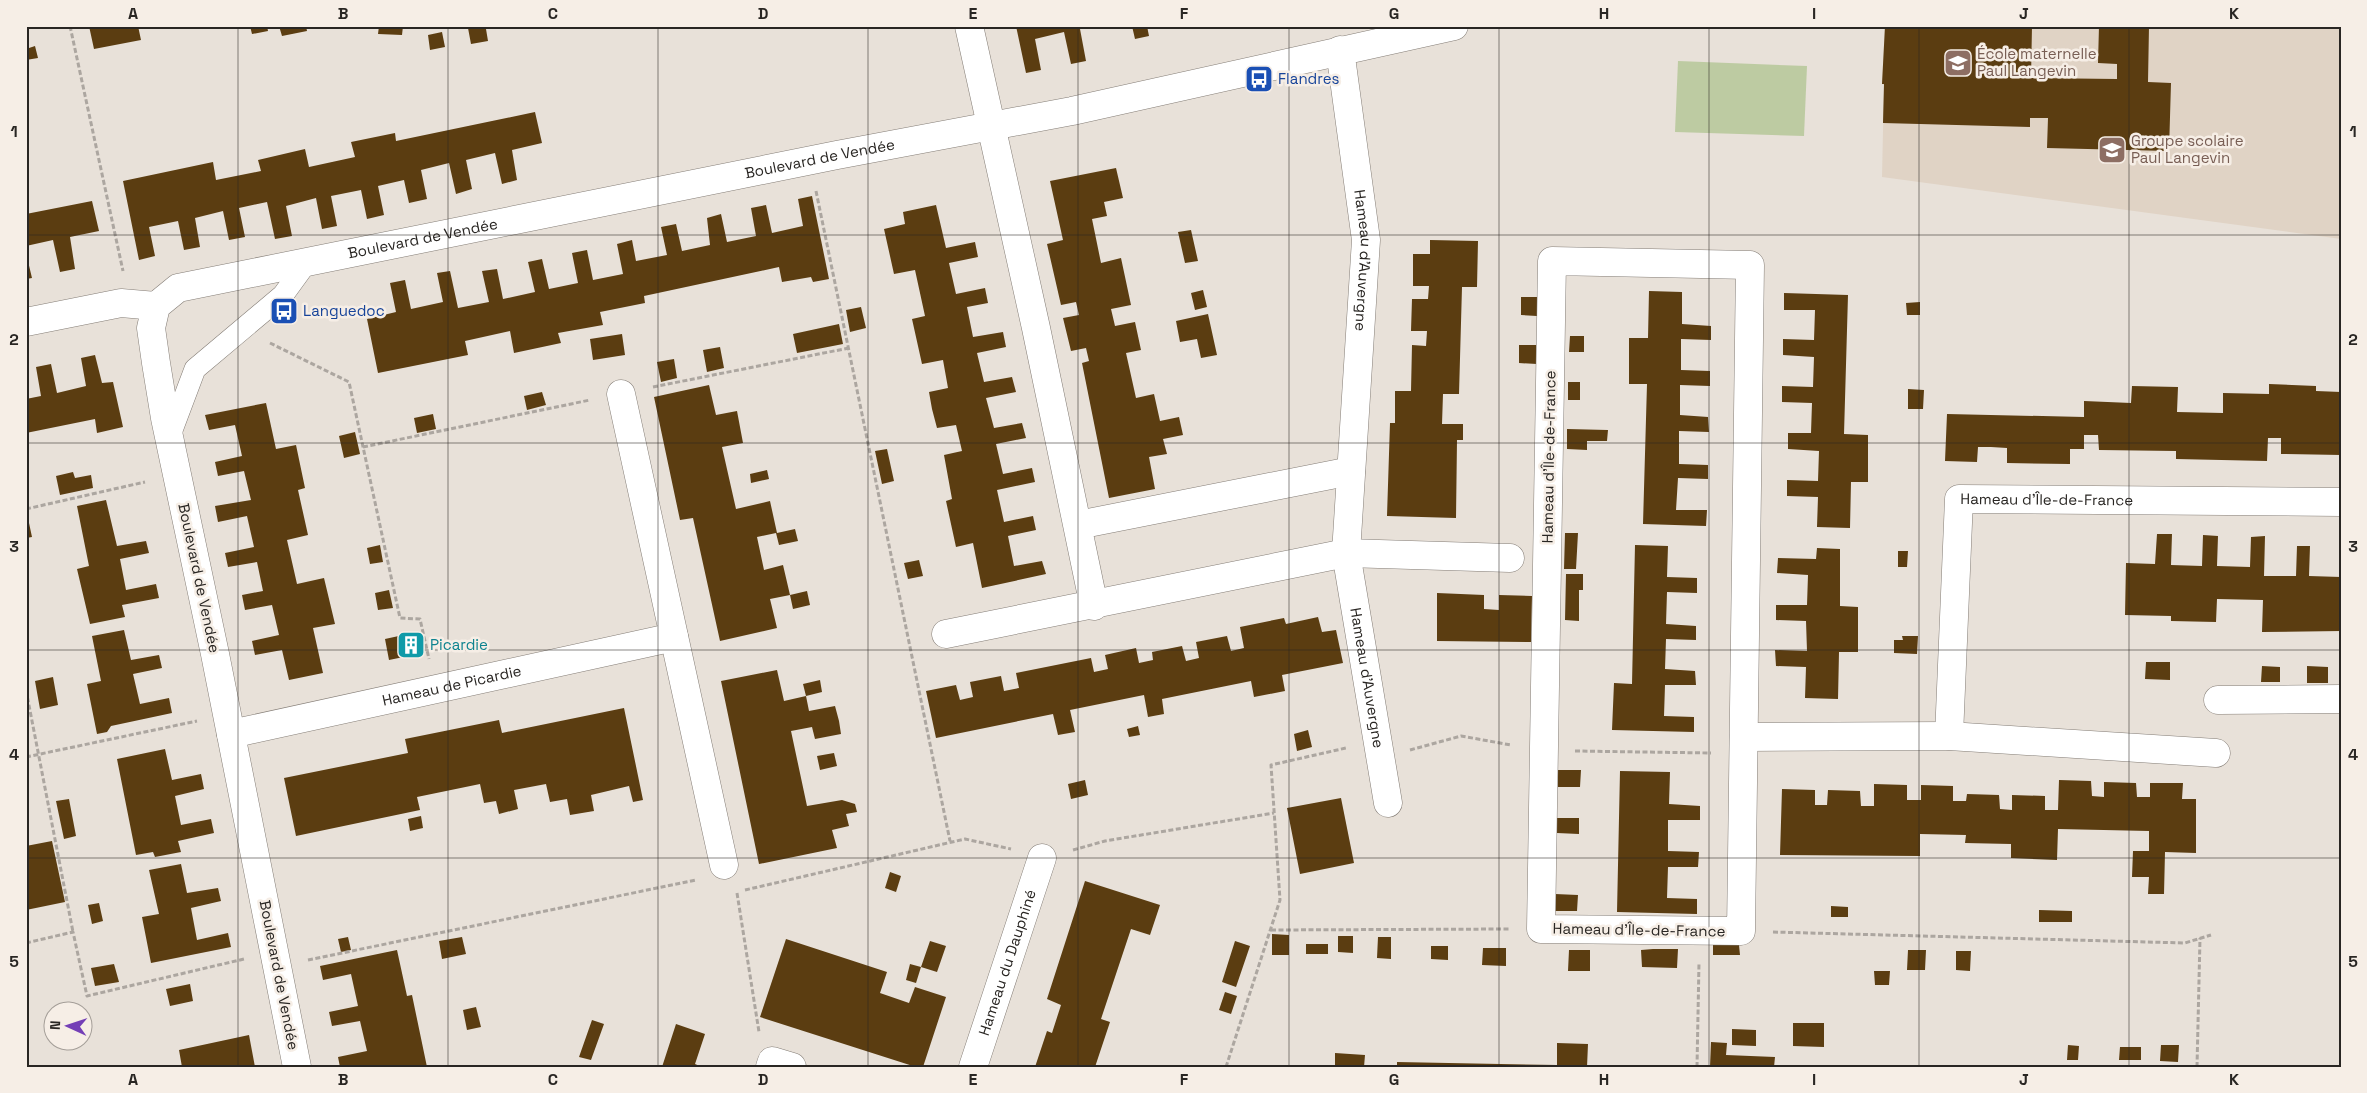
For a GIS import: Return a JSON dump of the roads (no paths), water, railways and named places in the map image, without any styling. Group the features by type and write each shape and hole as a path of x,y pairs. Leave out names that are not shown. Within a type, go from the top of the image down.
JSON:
{"street":[{"path":"969,26 1094,606"},
{"name":"Boulevard de Vendée","path":"297,1067 229,725 169,439 151,328 156,306 178,288 809,161 1072,112 1340,50 1454,26"},
{"name":"Hameau d'Auvergne","path":"1340,50 1366,240 1346,553 1388,803"},
{"name":"Hameau d'Île-de-France","path":"1552,262 1750,265 1744,737 1741,931 1541,928 1552,262"},
{"path":"26,322 121,303 156,306"},
{"path":"621,394 726,869"},
{"path":"1078,525 1350,472"},
{"name":"Hameau d'Île-de-France","path":"1949,736 1959,499 2341,502"},
{"path":"946,634 1094,606 1346,553 1510,558"},
{"name":"Hameau de Picardie","path":"229,725 436,689 674,637"},
{"path":"2218,700 2341,700"},
{"path":"1744,737 1949,736 2216,753"},
{"name":"Hameau du Dauphiné","path":"972,1067 1042,858"}],"lane":[{"path":"169,439 195,369 283,295 307,262"}],"place":[{"name":"École maternelle Paul Langevin","path":"1958,63"},
{"name":"Flandres","path":"1259,79"},
{"name":"Groupe scolaire Paul Langevin","path":"2112,150"},
{"name":"Languedoc","path":"284,311"},
{"name":"Picardie","path":"411,645"}]}
